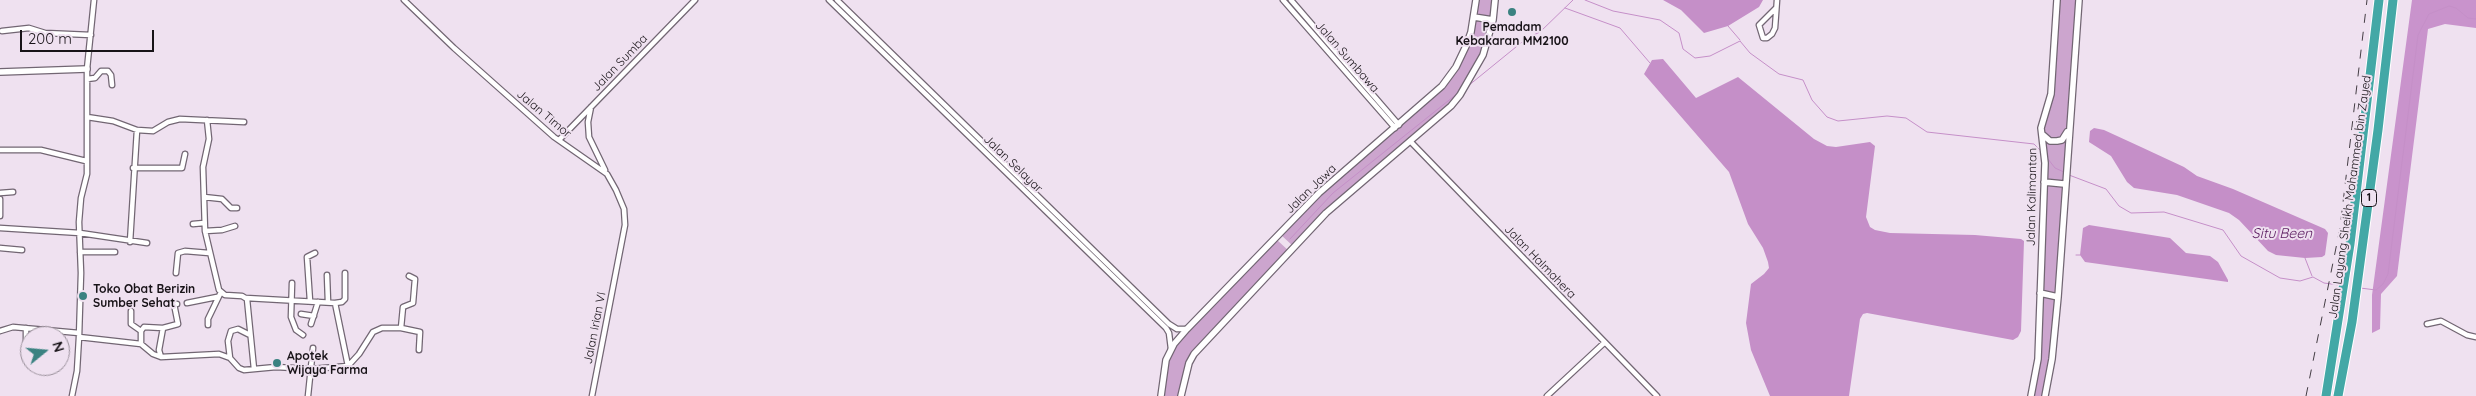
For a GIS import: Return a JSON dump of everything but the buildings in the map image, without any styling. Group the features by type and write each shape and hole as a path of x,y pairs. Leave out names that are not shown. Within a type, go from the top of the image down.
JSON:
{"highway":[{"name":"1","path":"2326,396 2346,271 2379,0"},
{"name":"Jalan Layang Sheikh Mohammed bin Zayed","path":"2334,396 2357,260 2388,0"},
{"name":"Jalan Layang Sheikh Mohammed bin Zayed","path":"2338,396 2352,322 2378,130 2393,0"},
{"name":"1","path":"2343,396 2359,298 2398,0"}],"street":[{"path":"72,396 77,371 79,335 80,209 87,174 87,69 94,0"},
{"name":"Jalan Timor","path":"404,0 454,48 558,140 607,174 620,198 625,217 618,263"},
{"name":"Jalan Sumba","path":"558,140 695,0"},
{"name":"Jalan Selayar","path":"829,0 845,11"},
{"name":"Jalan Selayar","path":"837,0 845,11 874,40 1154,313 1172,327 1187,329"},
{"name":"Jalan Sumbawa","path":"1283,0 1397,126"},
{"name":"Jalan Sumbawa","path":"1291,0 1397,126"},
{"name":"Jalan Jawa","path":"1161,396 1166,360 1187,329 1319,193 1432,98 1449,77 1466,46 1474,17 1476,0"},
{"path":"1180,396 1189,363 1194,354 1326,213 1450,106 1468,84 1483,55 1493,20 1495,0"},
{"path":"1776,8 1758,25 1762,38 1767,38 1775,28 1777,0"},
{"name":"Jalan Kalimantan","path":"2031,396 2038,359 2045,163 2041,125 2051,94 2057,0"},
{"path":"2045,396 2052,359 2058,297 2064,184 2079,0"},
{"path":"1474,17 1493,20"},
{"path":"2,31 29,28 45,33 91,35"},
{"path":"0,72 87,69"},
{"path":"87,79 94,78 101,72 108,71 111,75 112,84"},
{"path":"592,106 588,122 589,137 607,174"},
{"path":"87,117 113,121 138,130 153,131 168,122 180,119 244,122"},
{"path":"207,120 208,139 203,167 204,223 219,294 208,319 208,324"},
{"path":"130,242 138,130"},
{"path":"2042,134 2050,141 2057,142 2062,140 2069,131"},
{"name":"Jalan Halmahera","path":"1410,141 1657,396"},
{"path":"0,150 40,150 86,161"},
{"path":"134,168 182,168 185,154"},
{"path":"2044,182 2064,184"},
{"path":"0,193 13,192"},
{"path":"204,197 222,199 231,208 237,208"},
{"path":"0,199 0,216"},
{"path":"192,224 204,223"},
{"path":"205,231 222,230 235,226"},
{"path":"0,228 80,233 130,242 147,243"},
{"path":"0,248 22,250"},
{"path":"176,273 178,253 185,251 209,253"},
{"path":"80,252 114,252"},
{"path":"310,301 307,257 315,252"},
{"name":"Jalan Irian VI","path":"592,396 618,263"},
{"path":"187,303 199,302 219,294 246,298 328,302 335,304 342,302 344,299 345,274"},
{"path":"328,275 328,302"},
{"path":"401,328 403,307 413,303 415,279 410,276"},
{"path":"292,283 291,317 296,330 303,335"},
{"path":"2040,293 2058,297"},
{"path":"246,298 254,369"},
{"path":"311,324 318,302"},
{"path":"141,331 146,327 163,328 178,324 174,304 177,304"},
{"path":"335,304 348,366"},
{"path":"131,311 131,324 141,331"},
{"name":"Jalan Selayar","path":"1154,313 1168,330 1171,350"},
{"path":"302,314 314,316"},
{"path":"2427,324 2442,321 2467,335 2476,337"},
{"path":"241,330 248,322"},
{"path":"0,331 14,327 20,328"},
{"path":"161,357 159,350 163,328"},
{"path":"70,334 141,344 153,354 161,357 219,354 230,358 239,368 254,369 276,367 311,369 348,366 359,354 373,332 382,328 401,328 420,332 419,350"},
{"path":"230,358 228,336 234,329 241,330 250,335"},
{"path":"141,331 141,344"},
{"path":"1546,396 1604,343"},
{"path":"308,396 312,348"}],"shaded area":[{"path":"1476,0 1495,0 1483,55 1451,106 1326,213 1294,247 1280,234 1341,174 1442,86 1466,46"},
{"path":"2057,0 2078,0 2058,297 2045,396 2031,396 2038,359 2044,182 2041,128 2048,108"},
{"path":"2412,0 2476,0 2476,28 2445,24 2428,29 2397,276 2381,294 2380,329 2372,333 2372,295"},
{"path":"1276,239 1290,252 1194,354 1181,396 1161,396 1164,372 1174,344"}],"water":[{"path":"1663,0 1763,0 1759,7 1728,26 1704,33 1681,10"},
{"path":"1663,59 1696,98 1738,77 1814,139 1827,146 1836,147 1870,142 1875,146 1866,217 1870,227 1875,230 1890,233 1975,235 2021,239 2024,241 2021,331 2018,337 2013,340 1867,313 1863,314 1860,319 1849,396 1770,396 1751,350 1746,323 1751,284 1769,268 1768,262 1763,248 1748,224 1729,172 1644,74 1652,60"},
{"name":"Situ Been","path":"2094,128 2104,130 2184,167 2197,176 2233,189 2325,229 2328,233 2325,255 2322,257 2305,258 2276,255 2268,251 2239,220 2229,213 2177,195 2134,188 2127,182 2111,156 2089,142 2090,131"},
{"path":"2089,225 2170,238 2186,253 2210,256 2218,262 2228,282 2085,262 2080,255 2083,228"}],"waterway":[{"path":"1468,86 1527,38 1540,32 1573,0"},
{"path":"1585,0 1613,11 1660,20 1679,33 1683,49 1695,58 1710,56 1740,41 1750,53 1779,74 1803,80 1812,100 1827,117 1838,121 1887,116 1906,118 1927,132 2034,144 2040,150"},
{"path":"2360,288 2376,290 2383,284 2388,274 2418,35 2429,14 2449,6 2456,8 2468,18 2476,19"},
{"path":"1565,8 1620,28 1650,63"},
{"path":"1728,26 1740,40"},
{"path":"1290,239 1333,193 1458,93"},
{"path":"2048,159 2055,168 2064,172"},
{"path":"2069,175 2106,189 2119,206 2131,213 2164,212 2223,230 2241,256 2280,278 2300,281 2313,277 2324,283 2339,285"},
{"path":"2305,258 2312,276"}],"railway":[{"path":"2306,396 2340,228 2367,0"}],"place":[{"name":"Pemadam Kebakaran MM2100","path":"1512,12"},
{"name":"Toko Obat Berizin Sumber Sehat","path":"83,296"},
{"name":"Apotek Wijaya Farma","path":"277,363"}]}
